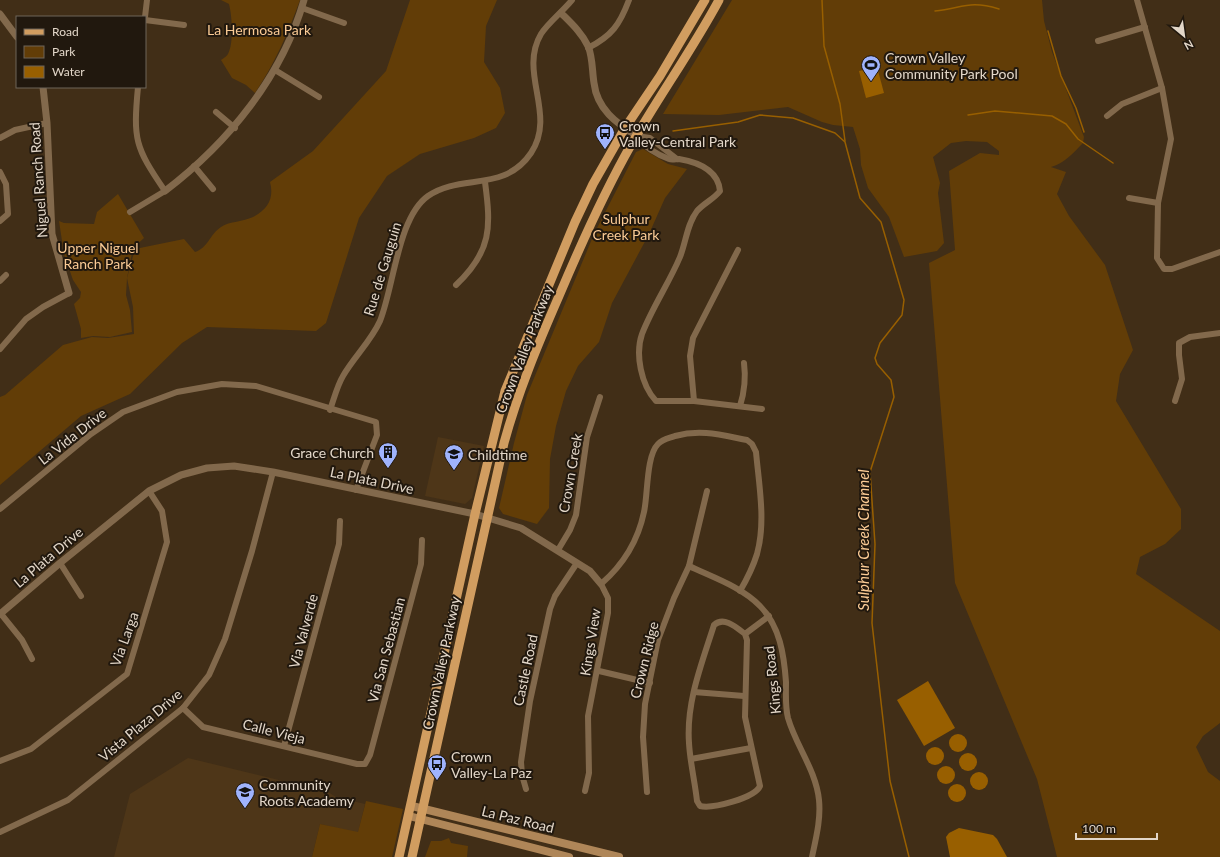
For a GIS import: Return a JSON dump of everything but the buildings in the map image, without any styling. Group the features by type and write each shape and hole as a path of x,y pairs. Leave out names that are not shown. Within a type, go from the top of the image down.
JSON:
{"main road":[{"name":"Crown Valley Parkway","path":"400,857 475,514 506,391 584,203 602,166 625,128 660,76 705,0"},
{"name":"Crown Valley Parkway","path":"412,857 424,809 504,443 519,393 595,212 636,136 700,35 719,0"},
{"name":"La Paz Road","path":"412,806 619,857"},
{"name":"La Paz Road","path":"409,816 569,857"}],"street":[{"path":"145,16 147,0"},
{"path":"130,212 165,191 235,128 275,70 302,8 304,0"},
{"name":"Rue de Gauguin","path":"330,410 342,377 379,322 387,301 406,226 415,209 428,196 447,186 486,182 503,176 518,167 530,154 538,140 541,122 533,62 541,34 572,0"},
{"path":"588,48 608,36 622,19 629,0"},
{"path":"1137,0 1162,88 1171,138 1158,203 1157,258 1164,269 1172,269 1220,252"},
{"path":"302,8 344,23"},
{"path":"561,13 577,30 588,48 593,65 594,84 600,103 613,119 636,136 650,138 677,159 702,165 711,171 720,185 720,191 697,212 690,225 678,262 642,335 640,366 644,382 651,396 656,400 694,400 762,409"},
{"path":"0,14 16,36"},
{"path":"146,18 184,24"},
{"path":"1098,41 1145,27"},
{"path":"275,70 319,97"},
{"name":"Niguel Ranch Road","path":"43,88 47,123 52,234 69,293"},
{"path":"138,88 135,122 136,138 140,151 148,166 165,191"},
{"path":"1107,116 1122,104 1162,88"},
{"path":"216,112 235,128"},
{"path":"0,138 15,130 47,123"},
{"path":"194,166 213,189"},
{"path":"0,172 6,184 8,214 0,221"},
{"path":"456,285 470,272 482,252 488,232 489,212 486,182"},
{"path":"1129,198 1158,203"},
{"path":"694,400 690,356 693,338 738,250"},
{"path":"0,281 6,275"},
{"path":"0,349 26,319 43,307 69,293"},
{"path":"1175,401 1182,379 1179,343 1190,337 1220,333"},
{"path":"740,406 745,390 746,375 744,363"},
{"name":"La Vida Drive","path":"0,509 91,434 123,412 177,392 222,384 256,386 330,410 376,422 377,435 356,490"},
{"name":"Crown Creek","path":"558,550 576,515 587,437 600,398"},
{"path":"601,584 615,572 630,551 644,511 647,481 654,449 659,443 666,439 693,432 742,439 752,444 756,452 761,521 760,537 752,569 740,591"},
{"name":"La Plata Drive","path":"0,614 149,491 181,475 207,468 234,466 273,472 475,514 521,528 590,571 601,584"},
{"name":"Vista Plaza Drive","path":"0,832 68,800 183,708 210,675 225,639 252,552 273,472"},
{"name":"Via Larga","path":"0,761 31,749 127,674 167,542 162,511 149,491"},
{"name":"Crown Ridge","path":"647,792 643,720 658,640 674,598 689,566 707,491"},
{"name":"Via Valverde","path":"284,746 339,544 340,521"},
{"name":"Via San Sebastian","path":"365,764 370,755 421,564 422,540"},
{"path":"60,563 81,596"},
{"name":"Castle Road","path":"526,789 522,775 521,762 530,700 550,609 554,596 577,563"},
{"name":"Kings Road","path":"689,566 740,591 760,605 769,616 780,638 788,716 814,777 819,800 818,827 812,857"},
{"name":"Kings View","path":"585,791 589,773 588,716 598,671 608,612 608,598 601,584"},
{"path":"0,614 22,640 32,659"},
{"path":"745,634 769,616"},
{"path":"718,621 724,621 745,634 747,640 744,696 745,717 760,786 758,791 735,800 706,807 700,806 697,801 688,730 694,692 714,625 718,621"},
{"path":"598,671 650,683"},
{"path":"694,692 744,696"},
{"name":"Calle Vieja","path":"183,708 203,727 357,764 365,764"},
{"path":"691,759 751,748"}],"shaded area":[{"name":"Childtime","path":"438,437 484,446 472,498 465,504 425,496"},
{"name":"Community Roots Academy","path":"188,758 328,792 336,797 365,804 358,833 320,824 312,857 114,857 130,794"}],"green space":[{"name":"La Hermosa Park","path":"221,0 300,0 280,48 255,93 246,85 232,78 221,60 228,55 232,29 229,4"},
{"path":"410,0 497,0 486,26 484,62 500,88 505,113 496,128 474,138 420,154 387,176 359,218 326,323 316,331 207,327 182,343 130,394 81,416 0,485 0,397 5,395 63,345 92,337 108,338 134,334 133,307 127,278 135,249 184,239 195,252 203,247 221,227 249,219 263,210 271,198 270,182 313,151 386,71"},
{"path":"732,0 1042,0 1044,21 1052,52 1084,137 1083,143 1072,154 1065,160 1051,167 1066,172 1057,194 1069,216 1105,265 1133,350 1120,374 1116,401 1181,509 1181,529 1165,544 1140,557 1136,574 1220,631 1220,723 1203,736 1196,747 1208,772 1220,781 1220,857 1057,857 1037,779 955,583 929,263 955,250 949,171 980,153 999,155 999,151 987,142 966,141 951,143 933,157 940,183 938,193 944,243 937,251 904,257 889,217 868,188 861,165 860,149 853,127 833,125 822,122 788,107 719,115 663,114"},
{"name":"Sulphur Creek Park","path":"643,149 668,164 687,169 665,198 649,234 612,303 599,342 578,366 566,391 556,426 550,459 549,508 537,524 503,514 499,508 527,395 594,234 636,152"},
{"name":"Upper Niguel Ranch Park","path":"118,194 144,238 133,248 127,278 126,295 130,310 132,332 110,337 93,336 81,338 81,329 74,304 80,298 81,292 73,280 64,254 59,221 64,223 94,224 97,212"},
{"path":"366,801 403,809 392,857 312,857 320,824 358,832"},
{"path":"449,838 451,843 468,846 467,857 425,857 431,841 441,841"}],"water":[{"name":"Crown Valley Community Park Pool","path":"877,67 884,93 866,98 859,71"},
{"path":"928,681 955,728 924,746 897,700"},
{"path":"954,734 962,734 967,739 965,750 962,752 954,752 949,747 949,739"},
{"path":"931,747 939,747 944,752 942,763 939,765 931,765 926,760 926,752"},
{"path":"964,753 972,753 977,758 975,769 972,771 964,771 959,766 959,758"},
{"path":"942,766 950,766 955,771 953,782 950,784 942,784 937,779 937,771"},
{"path":"975,772 983,772 988,777 986,788 983,790 975,790 970,785 970,777"},
{"path":"953,784 961,784 966,789 964,800 961,802 953,802 948,797 948,789"},
{"path":"959,828 993,835 997,839 1007,857 950,857 946,837 949,833"}],"waterway":[{"path":"822,0 824,46 840,104 845,141"},
{"path":"935,11 973,5 989,6 999,9"},
{"path":"1048,31 1061,76 1076,108 1084,132"},
{"path":"968,115 995,111 1052,116 1066,124 1078,139 1113,163"},
{"name":"Sulphur Creek Channel","path":"673,131 738,122 760,115 793,118 835,133 845,142 860,198 881,222 904,300 902,315 880,343 875,358 877,364 891,380 894,397 870,472 875,544 872,623 890,781 909,857"}],"place":[{"name":"Crown Valley Community Park Pool","path":"871,82"},
{"name":"Crown Valley-Central Park","path":"605,150"},
{"name":"Grace Church","path":"388,469"},
{"name":"Childtime","path":"454,471"},
{"name":"Crown Valley-La Paz","path":"437,781"},
{"name":"Community Roots Academy","path":"245,809"}]}
